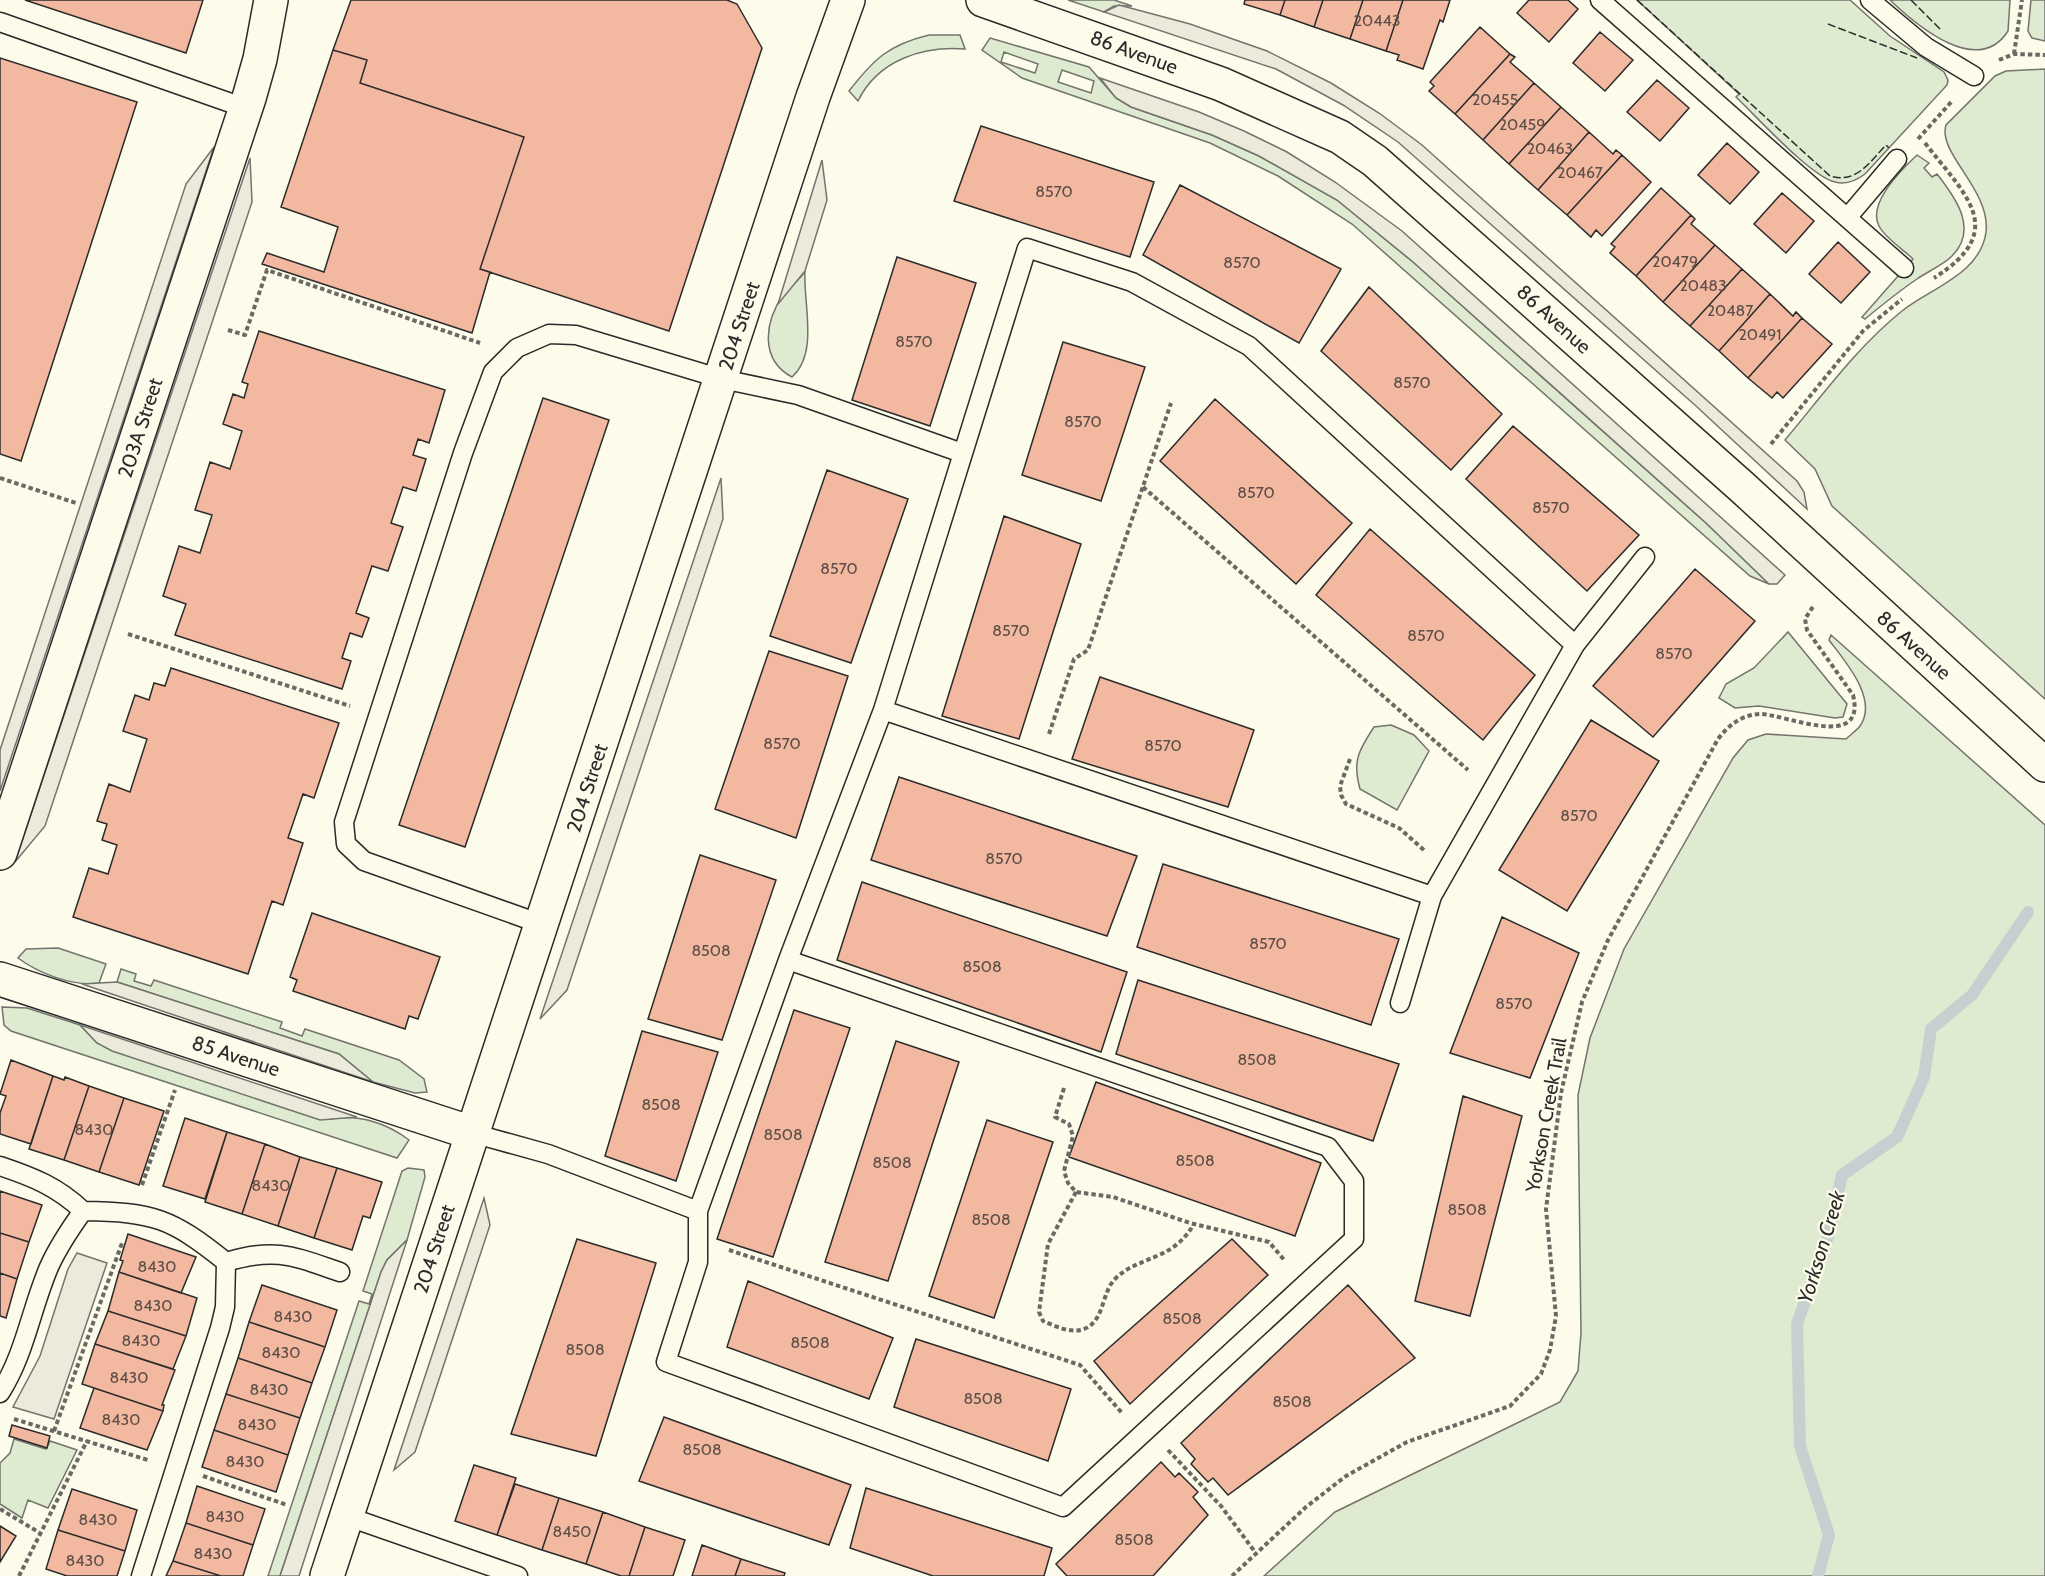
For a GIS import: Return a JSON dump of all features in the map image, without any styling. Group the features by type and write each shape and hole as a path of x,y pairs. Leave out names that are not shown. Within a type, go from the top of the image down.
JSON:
{"street":[{"name":"203A Street","path":"0,853 245,108 260,59 271,0"},
{"name":"204 Street","path":"327,1576 813,97 848,0"},
{"name":"86 Avenue","path":"983,0 1221,84 1340,137 1366,155 1733,479 2045,765"},
{"name":"85 Avenue","path":"0,978 472,1133"}],"lane":[{"path":"1600,0 1904,268"},
{"path":"1870,0 1926,47 1974,76"},
{"path":"0,22 245,108"},
{"path":"1847,218 1897,159"},
{"path":"789,960 1328,1147 1354,1181 1354,1239 1063,1507 666,1362 698,1262 698,1211 789,960 883,710 1027,248 1132,282 1250,346 1575,645"},
{"path":"542,924 364,861 346,844 344,822 463,453 493,372 517,348 549,334 576,335 722,379 798,395 962,453"},
{"path":"1400,1004 1432,896 1575,645 1646,557"},
{"path":"883,710 1432,896"},
{"path":"472,1133 548,1154 698,1211"},
{"path":"0,1167 43,1181 60,1191 83,1212 138,1213 171,1223 188,1232 226,1262"},
{"path":"0,1393 19,1359 49,1268 62,1242 83,1212"},
{"path":"226,1262 271,1252 285,1254 340,1272"},
{"path":"141,1576 220,1328 225,1307 226,1262"},
{"path":"346,1516 496,1566 518,1576"}],"path":[{"path":"2014,54 2022,0"},
{"path":"1897,159 1920,137 1974,76 1996,61 2014,54 2045,55"},
{"path":"228,330 245,335 267,270 483,344"},
{"path":"1038,763 1074,659 1088,650 1171,403"},
{"path":"0,478 79,504"},
{"path":"1143,487 1492,791"},
{"name":"Yorkson Creek Trail","path":"1232,1576 1255,1552 1306,1507 1346,1476 1407,1442 1510,1406 1541,1374 1550,1350 1556,1316 1546,1209 1561,1093 1582,1002 1608,940 1718,739 1730,724 1745,717 1761,714 1802,723 1839,726 1853,717 1856,707 1853,695 1807,630 1805,619 1815,603 1804,589 1825,564"},
{"path":"128,634 352,707"},
{"path":"1350,759 1340,786 1341,795 1346,804 1399,828 1424,850"},
{"path":"1074,1058 1055,1117 1069,1124 1073,1136 1064,1171 1068,1183 1076,1192 1113,1197 1194,1224 1269,1242 1306,1283"},
{"path":"139,1194 175,1090"},
{"path":"1076,1192 1048,1245 1039,1312 1043,1321 1072,1330 1084,1329 1096,1320 1105,1294 1114,1280 1127,1270 1163,1255 1189,1233 1194,1224"},
{"path":"54,1431 126,1231"},
{"path":"698,1240 1080,1365 1140,1435 1159,1440 1221,1506 1255,1552"},
{"path":"6,1417 157,1462"},
{"path":"19,1576 87,1441"},
{"path":"199,1475 287,1506"},
{"path":"0,1509 40,1533"}],"green space":[{"path":"1068,0 1114,0 1132,6 1114,6 1104,12"},
{"path":"1637,0 1850,0 1890,36 1944,72 1948,80 1947,85 1865,174 1851,182 1835,182 1825,178 1798,158 1736,97 1739,94"},
{"path":"1890,0 2010,0 2008,31 1995,44 1981,50 1964,48 1931,33"},
{"path":"2031,0 2045,0 2045,41 2032,38 2028,31"},
{"path":"929,35 960,35 965,49 933,50 903,58 877,75 858,101 849,91 866,70 883,55 903,43"},
{"path":"990,38 1089,67 1116,98 1131,107 1212,135 1259,156 1337,200 1413,262 1706,523 1769,584 1750,576 1352,224 1278,176 1210,143 1022,78 982,50","holes":["1004,52 1038,64 1035,73 1001,62","1062,70 1094,81 1091,93 1058,82"]},
{"path":"2045,69 2045,699 1832,506 1815,469 1785,440 1840,372 1870,340 1902,311 1952,279 1975,259 1982,247 1986,232 1985,216 1981,202 1949,148 1945,136 1946,125 1995,76 2006,71"},
{"path":"1917,155 1929,163 1924,168 1932,177 1937,174 1957,203 1964,224 1964,235 1960,246 1952,256 1910,284 1865,319 1862,317 1913,259 1886,235 1879,226 1877,217 1878,207 1888,187"},
{"path":"805,271 807,342 800,367 792,377 774,361 768,340 769,329 783,295"},
{"path":"1788,632 1847,704 1843,717 1835,718 1759,706 1735,708 1719,698 1726,684 1754,668"},
{"path":"1831,635 2045,825 2045,1576 1264,1576 1335,1512 1560,1402 1578,1371 1581,1333 1578,1095 1590,1038 1624,949 1733,758 1748,740 1766,734 1846,739 1860,726 1865,715 1862,692 1857,680 1829,640"},
{"path":"1391,725 1414,735 1429,751 1397,810 1360,789 1357,771 1358,756 1374,727"},
{"path":"58,948 106,964 99,983 78,983 56,978 35,969 18,958 26,949"},
{"path":"121,969 136,974 134,981 151,986 154,980 282,1022 280,1028 302,1036 305,1029 399,1060 424,1079 427,1092 415,1093 373,1082 339,1054 117,982"},
{"path":"2,1007 27,1008 80,1025 97,1043 331,1119 351,1118 372,1121 409,1140 397,1158 11,1031 4,1025"},
{"path":"408,1168 424,1170 425,1177 407,1240 387,1260 381,1272 280,1576 268,1576 359,1301 369,1304 372,1294 363,1291 402,1171"},
{"path":"14,1439 46,1449 50,1441 77,1450 48,1508 28,1500 22,1518 0,1504 0,1463 10,1453"}],"shaded area":[{"path":"1119,5 1190,24 1267,51 1331,83 1379,113 1422,145 1797,481 1804,492 1807,509 1696,406 1398,142 1343,105 1276,69 1104,12"},
{"path":"1100,78 1199,112 1244,131 1287,152 1335,182 1402,231 1785,575 1777,584 1769,584 1706,523 1413,262 1337,200 1259,156 1212,135 1131,107 1116,98"},
{"path":"214,147 0,791 0,750 186,184"},
{"path":"250,158 252,202 45,826 15,862"},
{"path":"822,160 827,200 805,271 778,304"},
{"path":"721,478 723,519 567,990 540,1019"},
{"path":"117,982 339,1054 373,1082 82,984"},
{"path":"80,1025 357,1117 320,1120 112,1051 97,1043"},
{"path":"484,1198 490,1225 415,1452 394,1470"},
{"path":"407,1240 299,1576 280,1576 381,1272 387,1260"},
{"path":"77,1253 107,1263 54,1419 13,1407 40,1356 68,1269"}],"building":[{"path":"25,0 203,0 186,53"},
{"path":"351,0 727,0 737,4 762,48 669,331 480,269 524,137 360,83 367,60 333,50"},
{"path":"1245,0 1285,0 1280,15 1244,4"},
{"path":"1285,0 1323,0 1314,27 1280,15"},
{"path":"1323,0 1363,0 1350,39 1314,27"},
{"path":"1363,0 1403,0 1386,51 1350,39"},
{"path":"1403,0 1450,0 1443,22 1440,20 1423,69 1397,60 1399,55 1386,51"},
{"path":"1529,0 1568,0 1578,9 1549,42 1517,13"},
{"path":"1480,27 1510,54 1455,114 1429,91 1434,86 1430,82"},
{"path":"1600,32 1633,60 1605,91 1573,63"},
{"path":"333,50 367,60 360,83 524,137 480,269 490,272 472,333 262,264 267,253 324,272 338,227 281,207"},
{"path":"1510,54 1515,57 1510,62 1534,83 1483,140 1455,114"},
{"path":"0,58 137,102 21,461 0,454"},
{"path":"1657,80 1689,108 1660,141 1627,112"},
{"path":"1534,83 1561,107 1509,164 1483,140"},
{"path":"1561,107 1589,132 1538,190 1509,164"},
{"path":"981,126 1154,182 1130,257 954,201"},
{"path":"1589,132 1613,154 1616,150 1622,155 1567,215 1538,190"},
{"path":"1727,143 1759,172 1730,204 1698,175"},
{"path":"1622,155 1651,182 1602,236 1596,230 1591,237 1567,215"},
{"path":"1180,185 1341,269 1299,343 1143,255"},
{"path":"1661,188 1691,215 1636,276 1610,253 1615,247 1611,244"},
{"path":"1782,193 1814,221 1786,253 1754,224"},
{"path":"1691,215 1695,219 1691,224 1715,245 1663,302 1636,276"},
{"path":"1838,242 1870,272 1841,303 1809,274"},
{"path":"1715,245 1742,269 1690,326 1663,302"},
{"path":"897,257 976,283 930,426 852,400"},
{"path":"1742,269 1770,294 1719,351 1690,326"},
{"path":"1369,287 1502,414 1451,470 1321,351"},
{"path":"1770,294 1793,316 1796,312 1802,318 1748,378 1719,351"},
{"path":"1802,318 1832,344 1783,398 1777,392 1772,398 1748,378"},
{"path":"259,331 445,390 429,443 418,439 413,455 426,459 416,491 403,487 391,523 403,527 388,571 372,566 356,613 369,618 362,637 350,633 342,658 351,661 342,689 175,635 186,604 163,596 179,546 200,553 212,515 195,510 210,462 230,469 242,431 223,424 233,394 244,398 248,384 242,382"},
{"path":"1063,342 1145,367 1101,501 1022,475"},
{"path":"543,398 609,420 465,847 399,825"},
{"path":"1215,399 1352,523 1296,584 1160,461"},
{"path":"1513,426 1639,535 1587,591 1466,479"},
{"path":"827,470 908,499 851,663 770,636"},
{"path":"1004,516 1081,544 1019,739 942,716"},
{"path":"1370,529 1535,675 1483,740 1316,595"},
{"path":"1695,569 1755,621 1653,737 1593,686"},
{"path":"769,651 848,676 796,838 715,809"},
{"path":"171,668 339,723 314,798 303,794 288,838 303,843 283,905 272,901 248,974 73,917 89,868 108,874 117,845 102,840 107,824 97,821 109,784 130,792 147,739 123,731 135,695 149,700 154,683 165,686"},
{"path":"1100,677 1254,730 1228,807 1072,759"},
{"path":"1591,720 1659,761 1567,911 1499,870"},
{"path":"899,777 1137,856 1107,936 871,860"},
{"path":"700,855 776,880 722,1040 648,1019"},
{"path":"1163,864 1399,939 1371,1025 1137,947"},
{"path":"862,882 1127,972 1101,1052 837,960"},
{"path":"312,913 440,957 418,1019 409,1016 405,1029 293,991 297,980 290,977"},
{"path":"1502,917 1579,953 1530,1078 1450,1053"},
{"path":"1138,980 1399,1064 1373,1141 1116,1054"},
{"path":"794,1010 850,1028 773,1257 717,1239"},
{"path":"642,1031 718,1052 676,1181 605,1156"},
{"path":"896,1041 959,1062 888,1281 825,1262"},
{"path":"11,1060 53,1076 31,1144 0,1134 0,1113 6,1096 0,1094"},
{"path":"53,1076 64,1080 65,1077 89,1086 64,1160 29,1149"},
{"path":"1096,1082 1321,1163 1295,1236 1069,1157"},
{"path":"89,1086 124,1098 99,1172 64,1160"},
{"path":"1463,1096 1522,1116 1470,1316 1415,1301"},
{"path":"124,1098 164,1111 139,1185 99,1172"},
{"path":"185,1118 227,1132 205,1199 163,1186"},
{"path":"987,1120 1053,1142 994,1318 929,1296"},
{"path":"227,1132 265,1144 242,1214 205,1202"},
{"path":"265,1144 300,1157 278,1226 242,1214"},
{"path":"300,1157 337,1168 314,1238 278,1226"},
{"path":"337,1168 382,1182 370,1218 363,1216 352,1250 314,1238"},
{"path":"0,1191 42,1205 29,1242 0,1233"},
{"path":"0,1233 29,1242 17,1279 0,1273"},
{"path":"128,1234 196,1257 181,1293 119,1272"},
{"path":"577,1239 656,1263 596,1456 511,1434"},
{"path":"1232,1239 1268,1275 1130,1404 1094,1361"},
{"path":"119,1272 197,1298 186,1336 108,1311"},
{"path":"0,1273 17,1279 6,1318 0,1316"},
{"path":"748,1281 893,1338 869,1399 727,1347"},
{"path":"262,1285 337,1310 325,1347 249,1322"},
{"path":"1348,1285 1415,1358 1228,1495 1213,1478 1208,1482 1191,1464 1195,1459 1181,1443"},
{"path":"108,1311 186,1336 173,1369 95,1344"},
{"path":"249,1322 325,1347 312,1383 238,1358"},
{"path":"916,1339 1071,1389 1048,1461 894,1407"},
{"path":"95,1344 175,1370 162,1405 164,1405 163,1411 82,1384"},
{"path":"238,1358 312,1383 300,1418 226,1394"},
{"path":"94,1388 163,1411 147,1450 80,1428"},
{"path":"226,1394 300,1418 288,1455 214,1430"},
{"path":"664,1417 851,1485 829,1545 639,1481"},
{"path":"12,1425 50,1436 47,1448 9,1436"},
{"path":"214,1430 288,1455 276,1492 202,1467"},
{"path":"1161,1462 1175,1477 1179,1473 1198,1492 1193,1497 1208,1515 1153,1576 1067,1576 1056,1564"},
{"path":"474,1465 516,1478 497,1535 455,1521"},
{"path":"515,1484 559,1498 542,1550 497,1535"},
{"path":"197,1486 265,1509 253,1545 186,1523"},
{"path":"866,1488 1052,1548 1044,1576 933,1576 850,1548"},
{"path":"72,1489 137,1510 125,1551 58,1530"},
{"path":"559,1498 603,1512 586,1564 542,1550"},
{"path":"603,1512 645,1527 629,1576 621,1576 586,1564"},
{"path":"186,1523 253,1545 243,1576 221,1576 173,1561"},
{"path":"0,1526 16,1536 0,1562"},
{"path":"645,1527 685,1540 673,1576 629,1576"},
{"path":"58,1530 125,1551 117,1576 67,1576 46,1569"},
{"path":"702,1545 741,1559 735,1576 692,1576"},
{"path":"741,1559 785,1573 784,1576 735,1576"},
{"path":"173,1561 221,1576 166,1576"}],"waterway":[{"name":"Yorkson Creek","path":"1818,1576 1829,1535 1800,1446 1797,1324 1829,1234 1842,1175 1897,1137 1924,1077 1931,1029 1972,995 2028,912"}],"fence":[{"path":"1637,0 1830,176 1839,178 1855,174 1868,165 1886,145 1889,148"},
{"path":"1911,0 1940,29"},
{"path":"1828,24 1917,58"}]}
